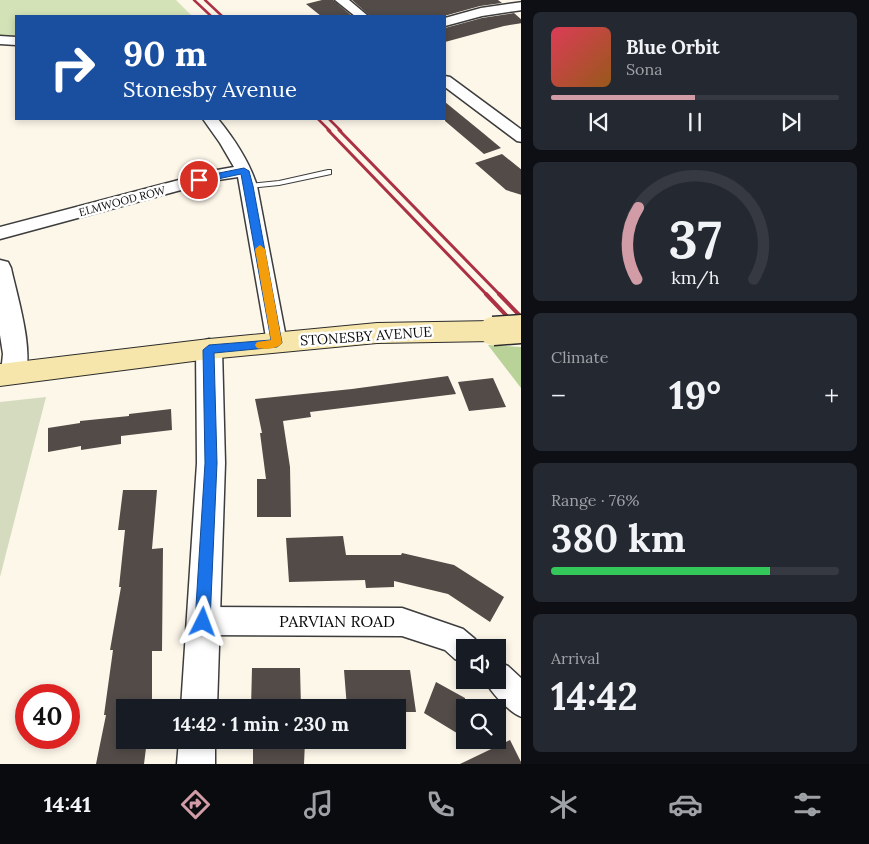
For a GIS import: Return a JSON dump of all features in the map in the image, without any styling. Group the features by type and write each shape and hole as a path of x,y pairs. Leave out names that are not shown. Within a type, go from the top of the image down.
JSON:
{"main road":[{"name":"STONESBY AVENUE","path":"7,374 209,350 377,333 521,329"}],"street":[{"path":"341,0 361,15"},
{"path":"446,22 481,12 521,6"},
{"path":"0,40 15,41"},
{"path":"446,81 521,137"},
{"path":"211,120 232,147 246,178 277,343"},
{"name":"ELMWOOD ROW","path":"0,233 217,175 246,178"},
{"path":"0,268 16,354 7,374"},
{"path":"199,699 211,463 209,350"},
{"name":"PARVIAN ROAD","path":"203,622 402,622 456,642"},
{"path":"506,684 521,702"},
{"path":"196,764 197,749"}],"lane":[{"path":"246,178 279,183 328,172"}],"green space":[{"path":"0,0 176,0 191,15 15,15 15,39 0,37"},
{"path":"488,345 521,347 521,388"},
{"path":"46,397 0,577 0,402"}],"building":[{"path":"322,0 333,0 351,15 320,15 306,4"},
{"path":"352,0 498,0 502,3 480,6 446,15 369,15"},
{"path":"514,13 521,19 521,23 446,42 446,28 482,18"},
{"path":"446,103 501,148 484,154 445,121"},
{"path":"502,154 521,169 521,195 506,190 475,163"},
{"path":"448,376 456,394 310,412 311,417 283,421 290,467 291,517 257,517 257,479 266,479 260,433 262,433 255,399 352,389"},
{"path":"493,378 506,407 469,411 458,382"},
{"path":"171,409 172,430 121,436 121,444 81,450 81,446 48,452 48,428 80,423 80,421"},
{"path":"123,490 157,490 152,549 163,548 162,651 152,651 152,699 116,699 116,749 146,749 144,764 96,764 106,715 104,715 113,650 110,650 121,587 119,587 125,530 118,530"},
{"path":"343,536 346,555 401,555 402,553 454,565 504,597 490,622 448,594 394,581 394,587 366,588 365,580 289,582 286,538"},
{"path":"252,668 300,668 301,699 251,699"},
{"path":"344,670 410,670 416,712 406,712 406,699 346,699"},
{"path":"436,682 465,698 456,699 456,733 424,713"},
{"path":"510,740 521,764 460,764 491,749 506,749 506,742"},
{"path":"253,749 305,749 304,764 253,764"}],"railway":[{"path":"194,0 210,15"},
{"path":"205,0 221,15"},
{"path":"319,120 330,131"},
{"path":"330,120 341,131"},
{"path":"328,130 487,295"},
{"path":"339,130 500,295"},
{"path":"486,294 521,331"},
{"path":"499,294 521,317"}],"slow traffic":[{"path":"260,249 277,343 260,345"}],"route":[{"path":"199,180 244,171 249,186 277,343 209,350 211,463 203,622"}]}
